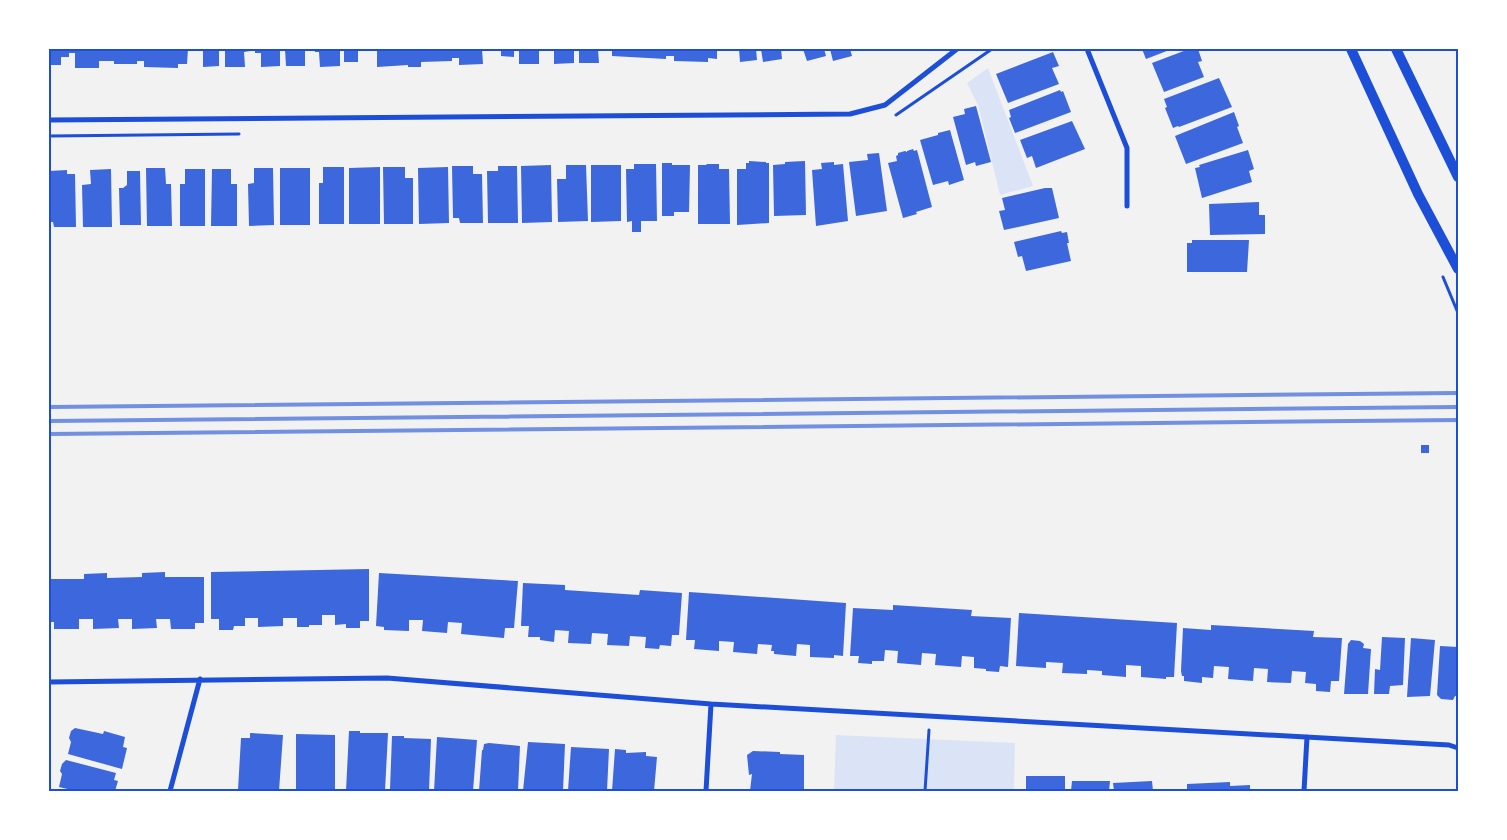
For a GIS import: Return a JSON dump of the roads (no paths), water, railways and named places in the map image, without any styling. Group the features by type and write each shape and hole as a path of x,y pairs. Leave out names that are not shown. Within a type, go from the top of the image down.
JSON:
{"main road":[{"path":"1351,49 1418,194 1458,269"},
{"path":"1396,49 1458,176"}],"street":[{"path":"49,120 850,114 884,105 957,49"},
{"path":"1087,49 1127,148 1127,206"},
{"path":"49,682 387,678 711,704 1449,745 1458,748"},
{"path":"170,791 200,679"},
{"path":"706,791 711,704"},
{"path":"1304,791 1307,737"}],"railway":[{"path":"49,407 1458,393"},
{"path":"49,421 1458,407"},
{"path":"49,434 1458,420"}]}
